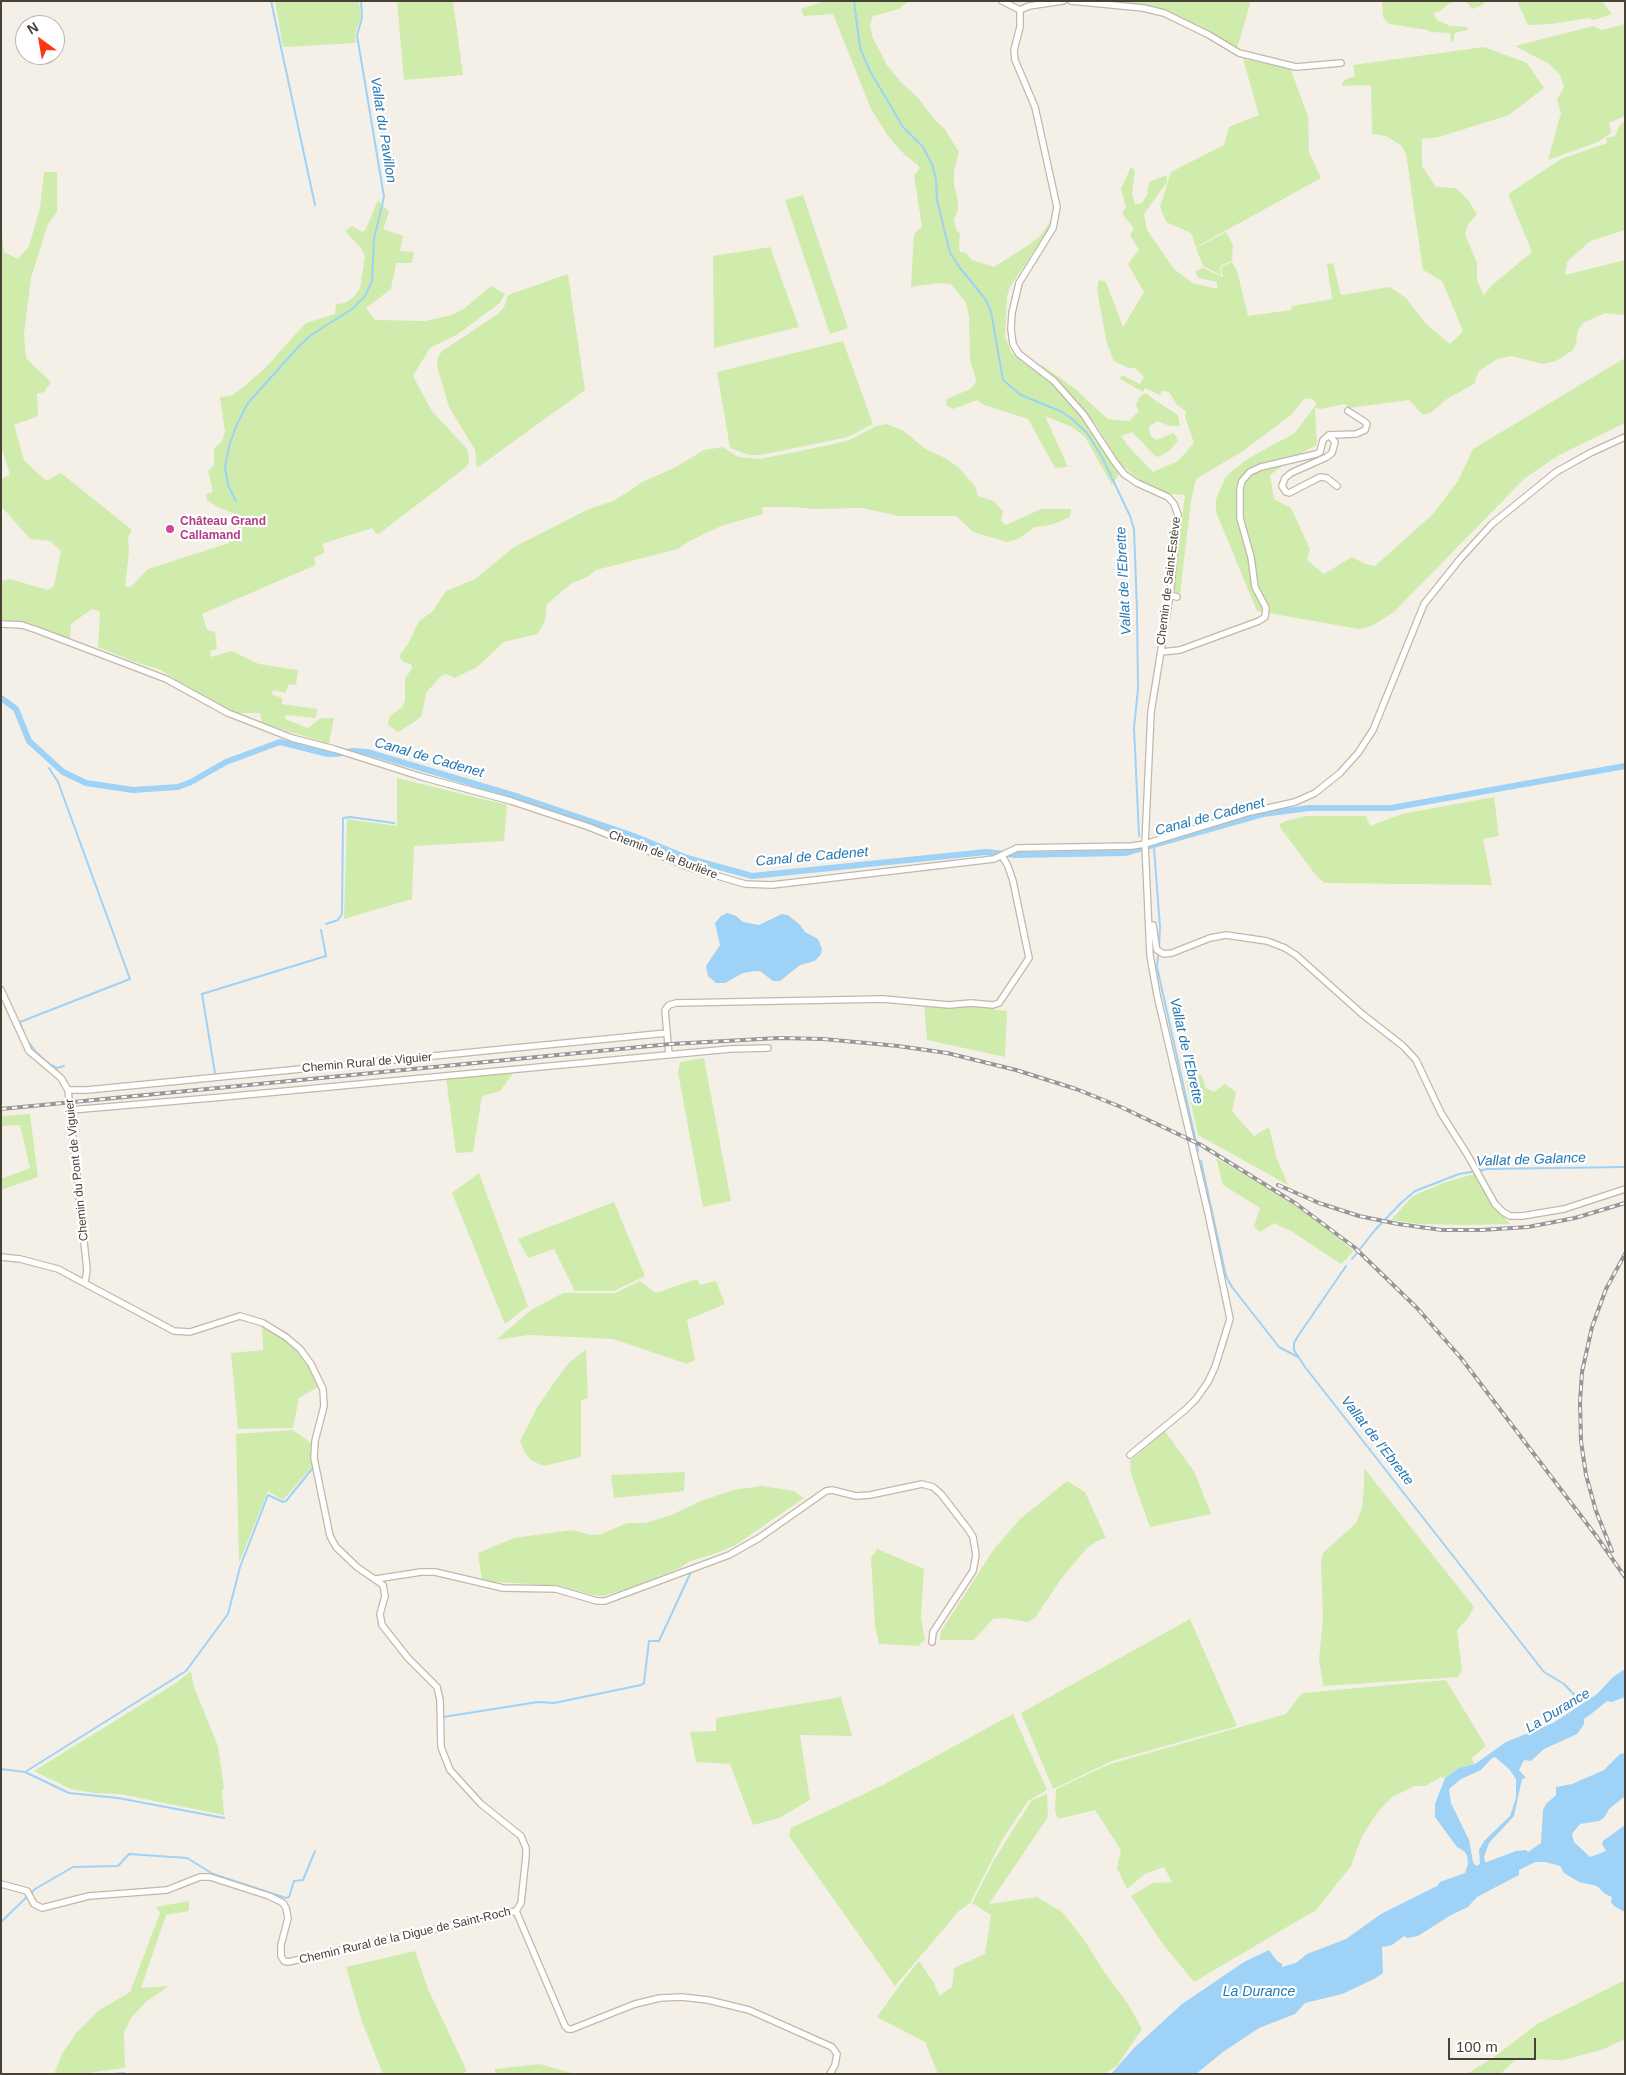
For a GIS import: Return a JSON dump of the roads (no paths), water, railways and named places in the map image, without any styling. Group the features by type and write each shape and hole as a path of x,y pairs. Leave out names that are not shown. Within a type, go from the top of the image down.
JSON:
{"street":[{"path":"1002,1 1020,10 1024,7 1063,1"},
{"path":"1071,1 1143,8 1164,13 1209,35 1239,53 1270,61 1307,67 1341,63"},
{"name":"Chemin de Saint-Estève","path":"1020,10 1020,27 1014,50 1015,60 1035,107 1057,207 1053,228 1019,284 1012,313 1011,329 1013,344 1018,354 1054,381 1084,415 1124,474 1172,500 1178,521 1170,595 1151,712 1146,848 1150,911"},
{"path":"1161,652 1180,650 1265,617 1266,608 1255,586 1252,557 1240,518 1240,489 1242,481 1253,470 1320,452 1323,440 1329,435 1356,434 1365,430 1366,422 1348,411"},
{"path":"1329,435 1335,442 1332,453 1285,478 1282,486 1289,493 1320,477 1327,478 1337,486"},
{"name":"Chemin de la Burlière","path":"1,624 22,625 166,679 242,720 292,738 422,777 511,801 589,827 691,868 745,884 772,885 994,859 1017,848 1146,848 1197,827 1303,800 1340,773 1358,753 1373,730 1424,604 1460,559 1492,524 1556,472 1590,452 1625,437"},
{"path":"1170,595 1177,597"},
{"path":"669,1055 665,1010 669,1005 676,1003 883,999 949,1005 971,1003 993,1005 999,1003 1028,958 1013,881 1003,856"},
{"path":"1150,911 1156,946 1160,953 1172,953 1210,938 1226,935 1268,941 1296,955 1350,1004 1403,1046 1416,1060 1441,1113 1495,1204 1503,1212 1510,1216 1522,1216 1564,1209 1625,1189"},
{"path":"1130,1455 1196,1399 1208,1382 1215,1367 1230,1319 1150,955 1150,911"},
{"name":"Chemin du Pont de Viguier","path":"1,990 29,1051 61,1078 68,1090 88,1270 85,1282"},
{"name":"Chemin Rural de Viguier","path":"68,1090 87,1090 667,1033"},
{"path":"71,1110 223,1098 730,1049 768,1048"},
{"path":"1,1257 43,1264 85,1282 159,1325 174,1331 190,1332 240,1316 256,1319 286,1337 300,1349 311,1364 323,1389 324,1406 315,1441 314,1458 326,1527 336,1547 357,1567 376,1579 383,1586 385,1591 380,1614 382,1625 440,1694 440,1740 442,1752 450,1770 481,1804 513,1829 524,1841 526,1861 520,1903 516,1911 564,2026 572,2029 622,2008 651,2000 682,1997 708,2000 749,2010 832,2047 837,2054 835,2065 830,2074"},
{"path":"376,1579 421,1572 435,1572 503,1588 556,1589 591,1600 604,1601 730,1555 759,1538 826,1491 832,1490 856,1496 870,1495 922,1484 932,1487 941,1494 968,1529 973,1537 976,1555 973,1571 935,1628 932,1642"},
{"name":"Chemin Rural de la Digue de Saint-Roch","path":"1,1884 22,1889 29,1894 36,1907 42,1908 89,1896 167,1890 200,1877 210,1876 269,1896 283,1903 288,1918 281,1945 281,1956 284,1961 293,1962 516,1911"}],"water":[{"path":"727,913 736,916 743,922 759,925 782,914 788,915 805,932 818,939 822,949 821,954 815,961 800,965 780,981 773,981 760,971 755,971 743,973 725,983 716,983 708,976 706,966 720,945 715,923 721,916"},
{"name":"La Durance","path":"1625,1669 1625,1697 1612,1702 1607,1701 1584,1719 1584,1724 1577,1734 1544,1749 1531,1761 1524,1760 1519,1770 1526,1778 1522,1779 1514,1816 1489,1843 1484,1857 1485,1862 1487,1862 1516,1851 1526,1850 1528,1852 1541,1843 1543,1810 1546,1804 1556,1795 1556,1787 1572,1784 1604,1770 1620,1754 1625,1753 1625,1796 1609,1809 1604,1818 1599,1821 1580,1824 1572,1834 1574,1842 1590,1857 1606,1851 1602,1844 1603,1841 1625,1825 1625,1912 1614,1906 1611,1902 1612,1897 1605,1894 1597,1886 1579,1882 1564,1873 1560,1866 1545,1862 1535,1862 1519,1870 1519,1875 1477,1897 1468,1907 1451,1915 1418,1936 1407,1938 1404,1936 1392,1945 1382,1947 1383,1973 1374,1979 1342,1994 1305,2003 1295,2014 1259,2028 1223,2052 1196,2074 1111,2074 1134,2048 1182,2004 1244,1962 1269,1950 1277,1961 1282,1964 1282,1967 1296,1963 1307,1954 1346,1939 1381,1914 1437,1886 1440,1882 1465,1873 1468,1864 1467,1855 1457,1847 1435,1817 1435,1804 1445,1778 1459,1768 1475,1764 1506,1742 1553,1723 1597,1694 1613,1677","holes":["1495,1757 1509,1769 1516,1779 1516,1798 1510,1816 1484,1841 1479,1850 1480,1864 1476,1866 1473,1862 1469,1840 1451,1803 1449,1789 1461,1779 1481,1770 1492,1758"]}],"waterway":[{"path":"271,1 315,205"},
{"name":"Vallat du Pavillon","path":"236,501 228,485 225,467 229,446 237,424 248,403 311,335 352,309 365,296 372,281 374,239 384,197 357,35 362,18 361,1"},
{"name":"Vallat de l'Ebrette","path":"854,1 860,48 870,71 903,127 923,147 932,164 936,179 937,200 950,253 986,300 991,312 1003,380 1021,395 1060,411 1071,418 1087,433 1102,457 1130,516 1134,529 1137,610 1138,689 1134,728 1139,836"},
{"name":"Canal de Cadenet","path":"1,698 16,709 29,741 63,772 86,783 133,790 178,787 191,782 226,762 280,742 328,754 352,751 367,752 519,797 634,836 687,858 752,876 986,852 1015,855 1125,853 1263,814 1309,808 1391,808 1625,766"},
{"path":"24,1034 20,1022 130,979 58,782 49,768"},
{"path":"326,924 338,920 342,914 343,818 350,817 394,823"},
{"name":"Vallat de l'Ebrette","path":"1154,848 1160,927 1159,946"},
{"path":"215,1073 202,994 326,956 321,930"},
{"name":"Vallat de l'Ebrette","path":"1158,956 1157,967 1198,1151"},
{"path":"26,1039 49,1064 57,1068 64,1066"},
{"name":"Vallat de l'Ebrette","path":"1201,1161 1226,1276 1232,1287 1279,1347 1298,1357"},
{"name":"Vallat de Galance","path":"1352,1259 1375,1230 1415,1191 1459,1174 1488,1169 1625,1167"},
{"name":"Vallat de l'Ebrette","path":"1346,1266 1298,1336 1294,1343 1294,1350 1305,1367 1544,1672 1564,1684 1582,1703"},
{"path":"1,1769 25,1772 186,1671 228,1614 240,1567 268,1495 283,1502 286,1501 312,1469"},
{"path":"443,1717 538,1702 554,1703 641,1685 644,1683 649,1641 659,1641 691,1572"},
{"path":"25,1772 69,1793 118,1798 224,1818"},
{"path":"1,1922 35,1889 73,1867 118,1866 129,1854 187,1858 213,1874 286,1898 289,1897 294,1881 303,1880 315,1851"},
{"path":"114,2074 124,2073"}],"railway":[{"path":"1,1109 671,1044 779,1038 823,1039 898,1046 947,1053 1016,1070 1076,1089 1121,1107 1201,1145 1295,1203 1354,1247 1417,1308 1461,1358 1597,1537 1625,1577"},
{"path":"1278,1185 1319,1203 1359,1216 1442,1230 1528,1227 1575,1218 1625,1203"},
{"path":"1612,1551 1596,1511 1586,1475 1581,1441 1580,1402 1582,1372 1592,1327 1606,1289 1625,1254"}],"place":[{"name":"Château Grand Callamand","path":"170,529"}]}
